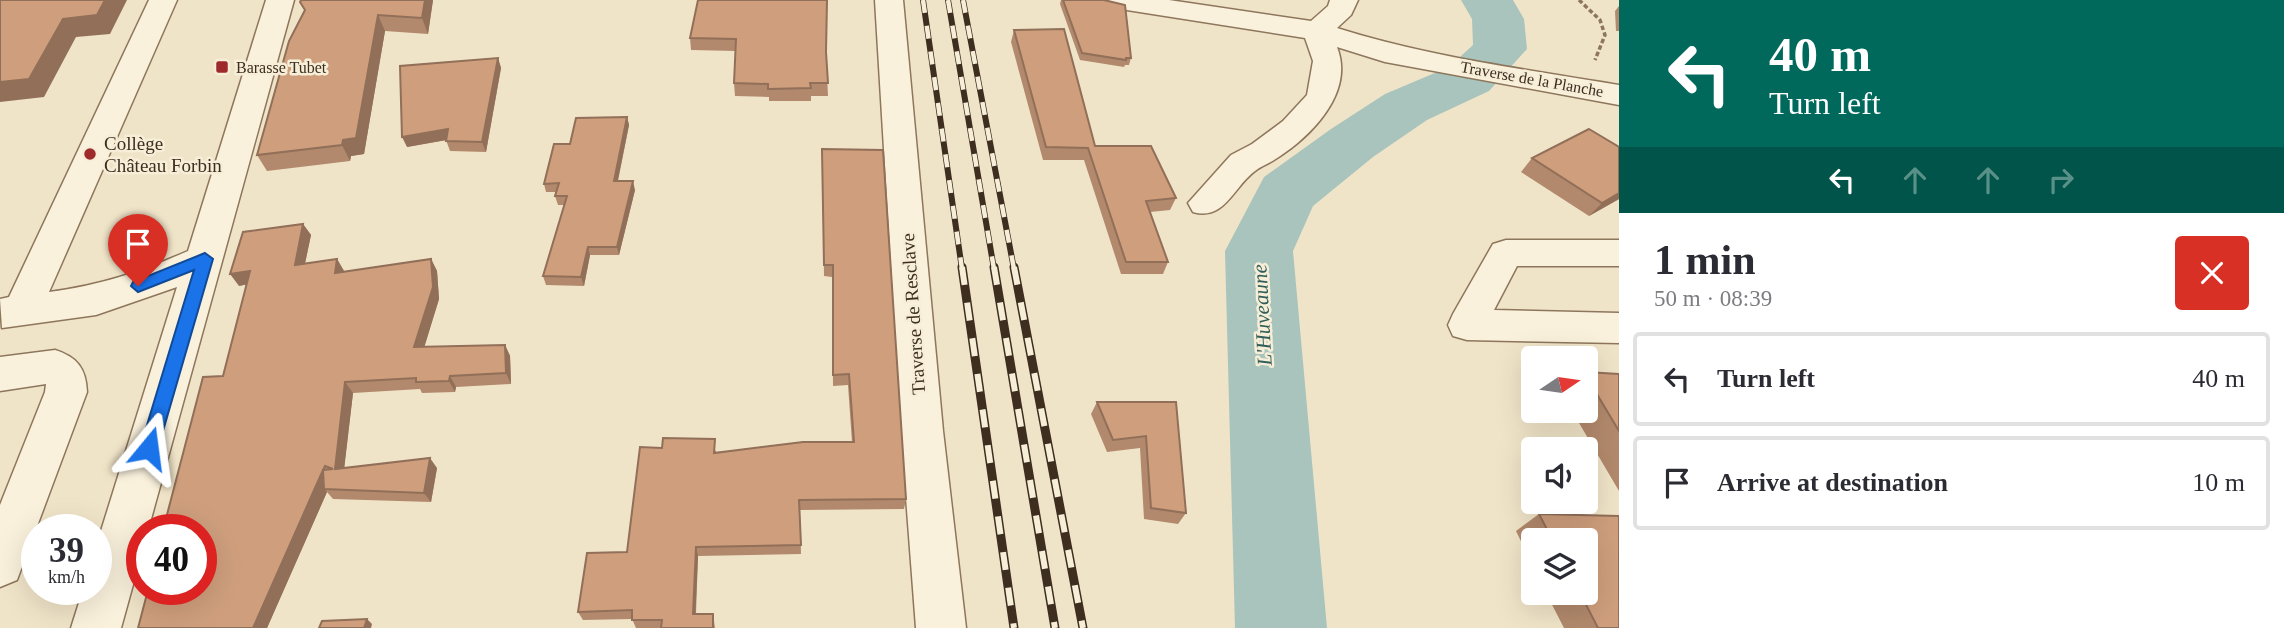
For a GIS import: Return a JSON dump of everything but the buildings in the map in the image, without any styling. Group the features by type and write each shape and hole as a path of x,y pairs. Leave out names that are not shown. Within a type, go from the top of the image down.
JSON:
{"street":[{"path":"11,312 163,0"},
{"path":"96,628 280,0"},
{"name":"Traverse de Resclave","path":"889,0 922,431 941,628"},
{"path":"1205,203 1244,163 1264,152 1294,128 1322,97 1328,61 1317,31 1340,9 1344,0"},
{"name":"Traverse de la Planche","path":"1120,1 1170,5 1317,31 1385,53 1619,95"},
{"path":"1619,253 1506,253 1467,325 1619,328"},
{"path":"11,312 96,300 160,279 205,259"},
{"path":"96,300 150,305 187,318"},
{"path":"0,374 55,366 66,376 66,392 0,564"}],"path":[{"path":"1576,87 1605,35 1600,20 1579,0"}],"waterway":[{"name":"L'Huveaune","path":"1281,628 1259,251 1287,193 1352,143 1406,107 1469,79 1500,49 1498,19 1487,0"}],"railway":[{"path":"923,0 962,269"},
{"path":"948,0 994,269"},
{"path":"963,0 1014,269"},
{"path":"962,267 1014,628"},
{"path":"994,267 1055,628"},
{"path":"1014,267 1083,628"}],"place":[{"name":"Barasse Tubet","path":"222,67"},
{"name":"Collège Château Forbin","path":"90,154"}],"route":[{"path":"138,286 205,259 149,448"}]}
